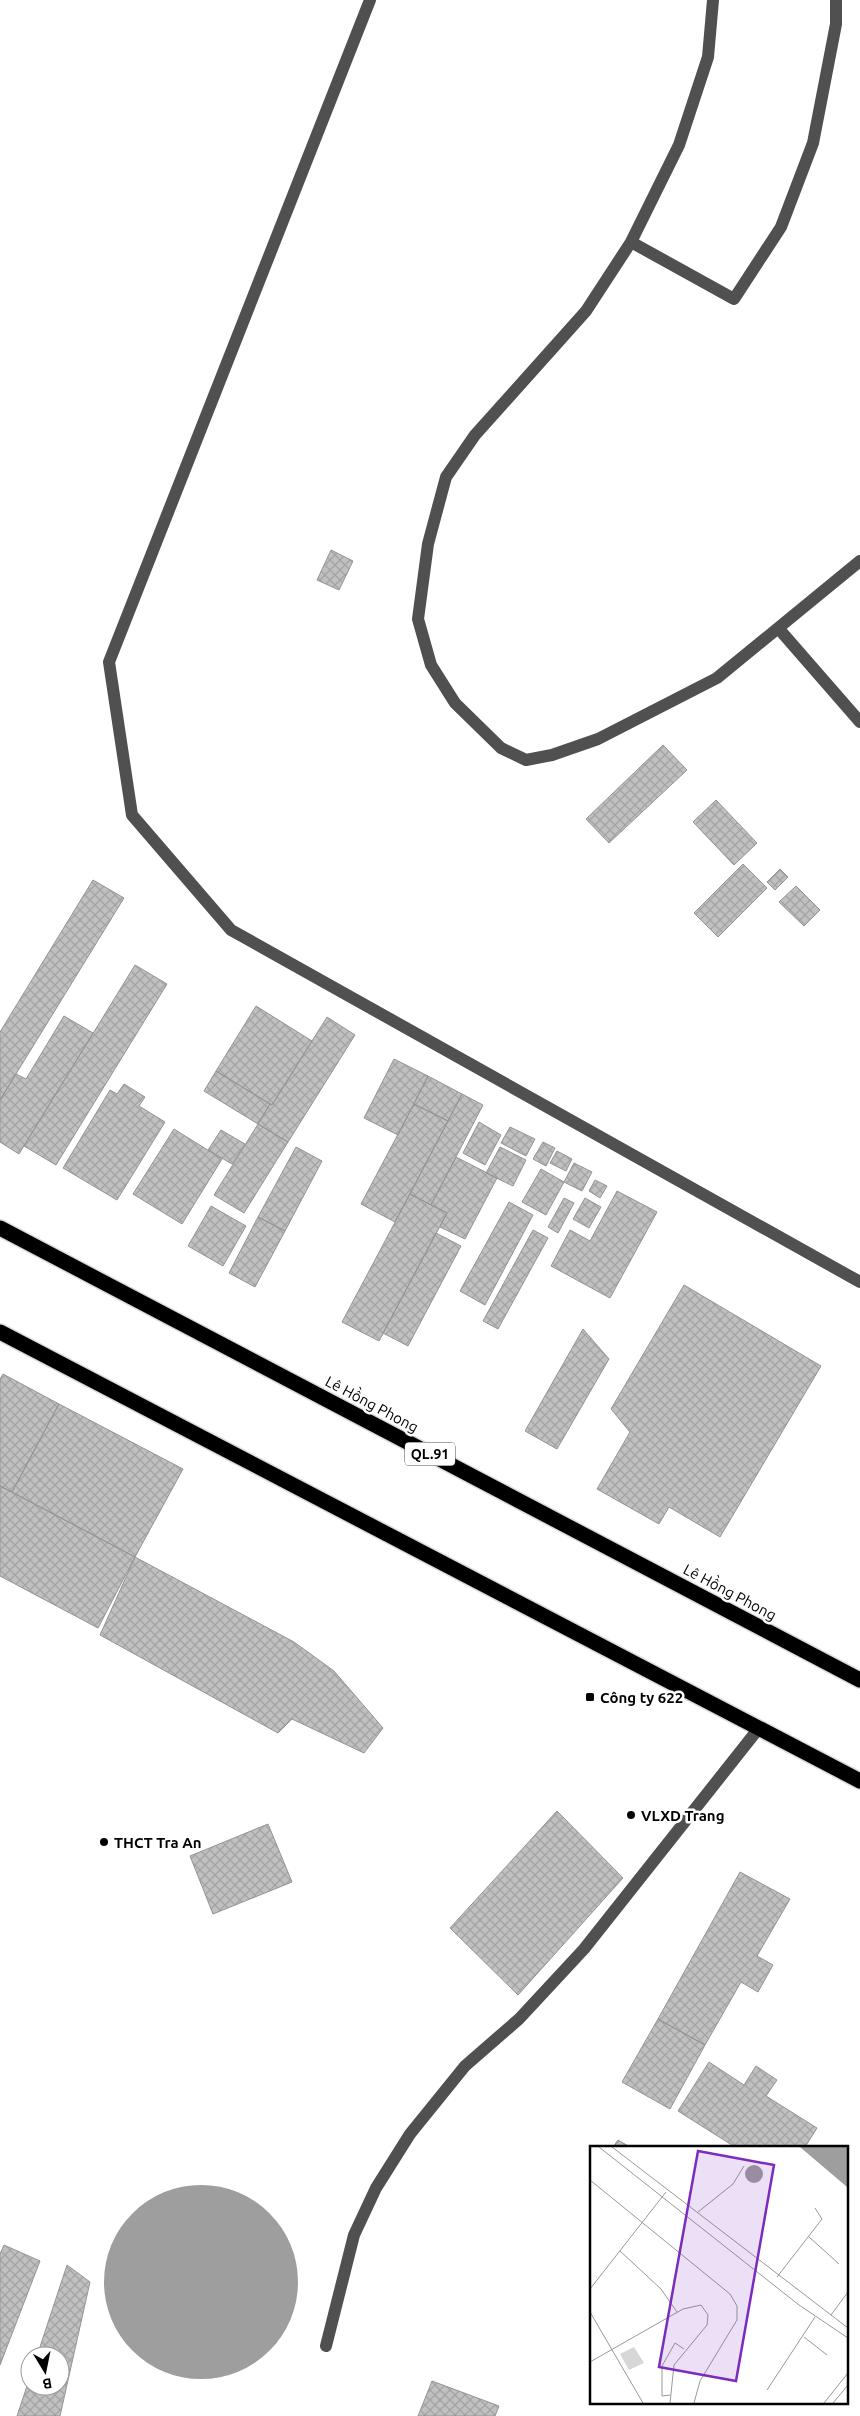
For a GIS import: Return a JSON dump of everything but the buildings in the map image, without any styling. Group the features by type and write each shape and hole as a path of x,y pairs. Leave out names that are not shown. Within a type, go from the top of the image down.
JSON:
{"highway":[{"name":"Lê Hồng Phong","path":"0,1228 860,1680"},
{"path":"0,1332 860,1781"}],"lane":[{"path":"370,0 109,662 132,815 231,930 860,1282"},
{"path":"713,0 708,57 678,145 631,242 586,311 475,435 446,477 428,544 418,619 431,664 455,703 501,748 526,760 552,756 598,739 717,678 860,561"},
{"path":"631,242 734,299 781,227 813,143 836,24 836,0"},
{"path":"779,629 860,722"},
{"path":"326,2346 354,2234 376,2188 410,2134 464,2066 519,2020 584,1949 759,1728"}],"shaded area":[{"path":"201,2185 220,2187 238,2192 255,2201 270,2213 282,2228 291,2245 296,2263 298,2282 296,2301 291,2319 282,2336 270,2351 255,2363 238,2372 220,2377 201,2379 182,2377 164,2372 147,2363 132,2351 120,2336 111,2319 106,2301 104,2282 106,2263 111,2245 120,2228 132,2213 147,2201 164,2192 182,2187"}],"place":[{"name":"Công ty 622","path":"590,1697"},
{"name":"VLXD Trang","path":"631,1815"},
{"name":"THCT Tra An","path":"104,1842"}]}
